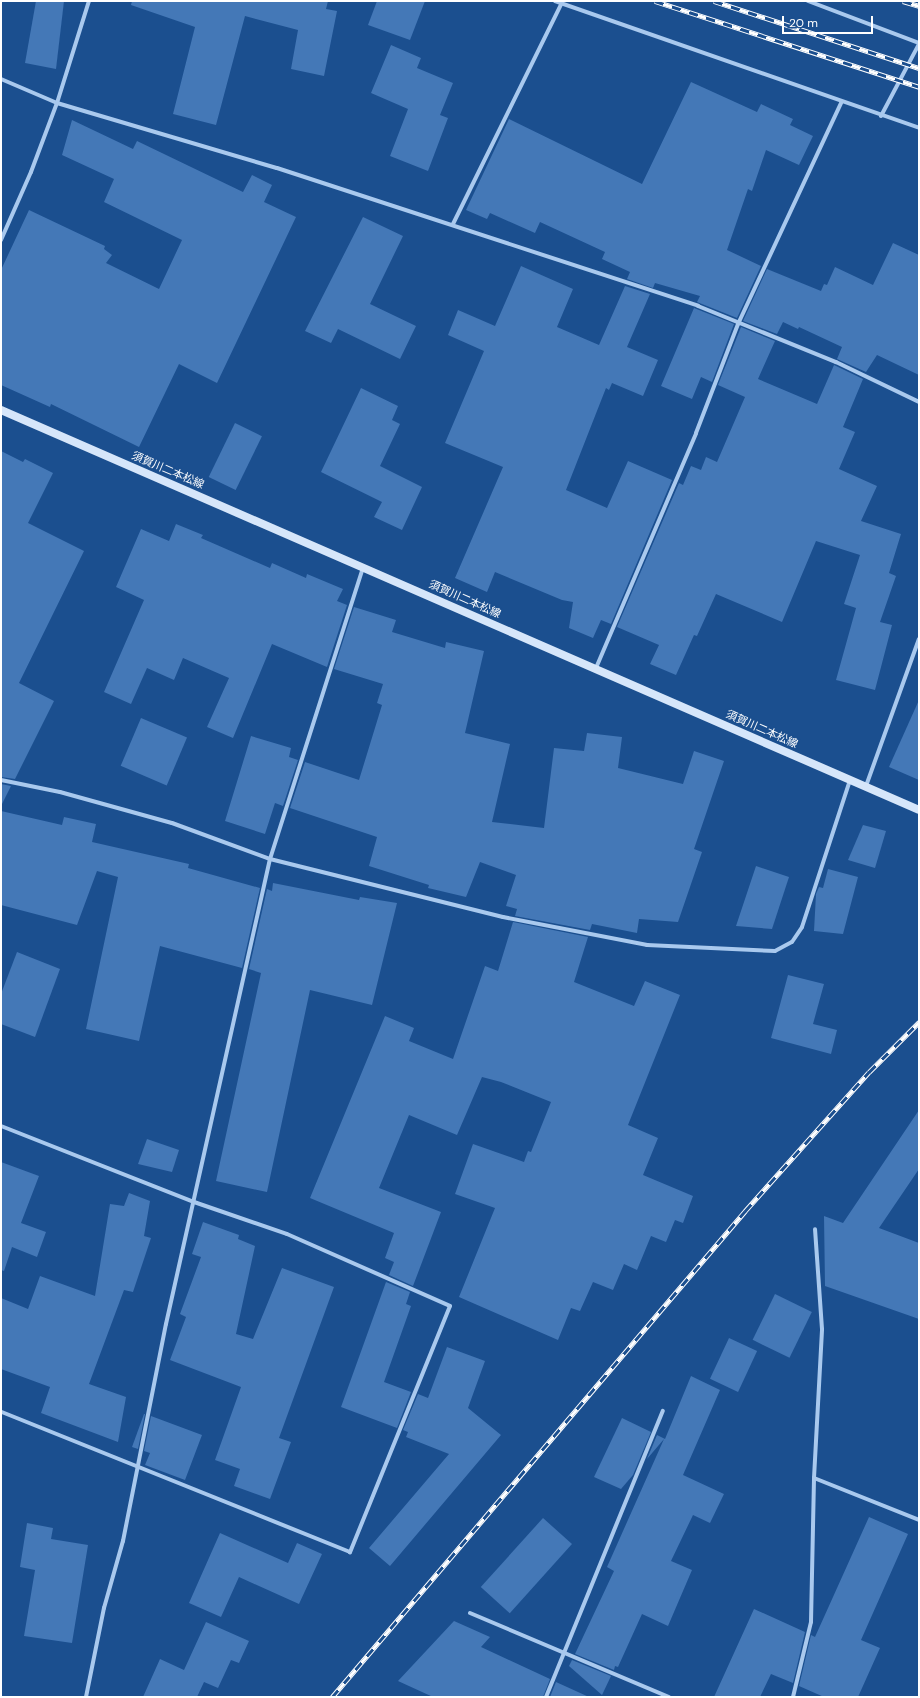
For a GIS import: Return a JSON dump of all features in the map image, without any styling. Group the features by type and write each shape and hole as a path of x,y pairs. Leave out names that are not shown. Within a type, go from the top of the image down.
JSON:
{"main road":[{"name":"須賀川二本松線","path":"1,410 363,566 919,810"}],"street":[{"path":"1,240 31,172 57,103 89,1"},
{"path":"555,1 841,103 919,128"},
{"path":"808,1 919,43 880,116"},
{"path":"453,224 561,2"},
{"path":"1,79 57,103 174,136 453,224 698,306 738,324 836,362 919,402"},
{"path":"596,668 696,433 738,324 841,103"},
{"path":"86,1697 104,1608 123,1541 135,1467 270,859 363,566"},
{"path":"866,786 919,639"},
{"path":"1,780 60,792 172,823 270,859 504,918 612,940 678,948 775,952 792,942 802,927 850,780"},
{"path":"1,1126 194,1202 287,1234 450,1306 350,1552 1,1412"},
{"path":"793,1697 811,1622 814,1478 822,1328 815,1229"},
{"path":"546,1697 663,1411"},
{"path":"814,1478 919,1520"},
{"path":"470,1613 669,1697"}],"building":[{"path":"36,1 64,1 56,69 25,63"},
{"path":"132,1 328,1 326,9 337,11 324,76 291,69 298,30 245,16 216,125 173,114 195,27 131,5"},
{"path":"377,1 425,1 410,40 368,25"},
{"path":"391,45 421,58 417,68 453,83 440,115 448,118 428,171 390,156 408,109 371,93"},
{"path":"691,82 757,112 761,104 793,119 790,125 813,136 799,165 766,150 752,191 748,189 727,250 761,266 737,318 697,302 700,296 655,283 653,288 627,279 630,272 602,259 605,252 540,222 535,233 490,213 487,219 466,210 509,119 642,184"},
{"path":"72,120 133,149 137,141 243,192 252,175 272,185 264,202 296,217 217,383 179,364 139,447 51,404 50,407 1,385 1,270 29,210 105,246 104,249 112,255 106,263 159,289 182,240 104,202 114,179 62,155"},
{"path":"363,217 403,236 370,304 416,326 400,359 338,329 331,343 305,331"},
{"path":"893,243 919,255 919,375 877,355 866,372 837,359 842,347 799,327 798,329 783,322 777,334 743,321 767,269 821,291 824,284 827,285 835,267 873,285"},
{"path":"521,266 573,289 557,327 599,345 625,286 650,294 627,347 658,360 643,396 612,383 609,390 606,388 566,490 607,508 628,461 672,480 611,624 601,620 593,638 569,628 573,602 562,600 495,572 487,592 455,578 503,467 445,443 484,351 448,335 458,310 495,326"},
{"path":"694,308 734,324 712,382 701,377 692,399 661,386"},
{"path":"741,327 775,341 758,379 817,404 834,365 863,379 843,427 855,432 839,469 877,486 861,521 901,534 889,573 896,576 880,622 892,625 875,690 836,680 856,608 844,604 860,555 816,541 782,622 716,594 697,636 694,635 676,675 650,664 659,645 617,627 679,483 683,485 691,466 701,470 706,457 717,462 745,397 718,385"},
{"path":"361,388 398,406 392,420 400,424 380,466 422,487 402,530 374,517 382,502 321,472"},
{"path":"235,423 262,436 236,490 209,477"},
{"path":"1,451 23,462 25,459 53,473 28,523 84,551 19,683 54,701 15,779 1,777"},
{"path":"176,524 203,535 201,538 270,568 272,563 306,578 307,574 343,589 337,601 347,605 327,667 272,644 233,738 207,727 229,678 183,658 174,680 147,668 131,704 104,692 144,600 116,587 141,529 169,541"},
{"path":"354,607 396,620 392,632 445,648 446,642 484,651 465,733 510,744 492,822 544,828 554,748 584,751 587,733 622,737 618,768 683,784 694,751 724,761 694,849 702,852 678,922 639,919 637,933 592,924 590,930 515,916 517,909 506,906 516,875 480,862 466,897 428,888 429,885 369,866 377,837 290,808 305,762 359,780 382,705 377,703 383,684 334,669"},
{"path":"919,700 919,780 889,767"},
{"path":"141,718 187,738 167,785 121,766"},
{"path":"251,736 291,748 289,757 298,760 283,806 275,803 265,834 225,821"},
{"path":"1,784 11,786 1,806"},
{"path":"1,811 62,825 64,817 96,824 92,842 189,864 188,868 260,888 242,968 160,946 139,1041 86,1029 118,877 97,871 77,925 1,905"},
{"path":"863,825 886,831 875,868 848,860"},
{"path":"756,866 789,877 772,929 736,926"},
{"path":"828,869 858,877 843,934 814,931 816,894 819,887 823,888"},
{"path":"273,883 359,900 360,897 397,903 372,1005 310,990 267,1192 216,1181 261,973 249,969 267,889 272,891"},
{"path":"513,922 588,937 574,982 634,1006 645,981 680,995 628,1125 658,1138 643,1175 693,1196 683,1223 675,1220 666,1242 651,1236 637,1270 624,1264 613,1290 593,1282 580,1311 571,1308 558,1340 459,1297 495,1208 455,1194 473,1144 524,1162 528,1151 531,1152 551,1102 501,1082 482,1077 457,1135 409,1115 379,1188 441,1212 413,1286 389,1275 394,1262 385,1258 394,1233 310,1198 385,1016 414,1028 409,1041 453,1059 485,966 498,971"},
{"path":"17,952 60,969 35,1037 1,1024 1,994"},
{"path":"788,975 824,984 813,1024 837,1030 831,1054 771,1038"},
{"path":"919,1110 919,1169 879,1228 919,1243 919,1319 825,1286 824,1216 843,1223"},
{"path":"147,1139 179,1150 172,1172 138,1164"},
{"path":"1,1162 39,1176 21,1223 46,1232 37,1257 12,1247 4,1271 1,1270"},
{"path":"129,1193 150,1201 144,1236 151,1238 133,1292 124,1290 89,1384 126,1397 118,1442 41,1413 50,1387 1,1369 1,1298 28,1309 40,1276 95,1296 110,1204 124,1206"},
{"path":"203,1222 239,1235 238,1239 255,1246 236,1334 253,1339 282,1268 334,1287 279,1438 291,1442 270,1499 234,1486 240,1469 215,1460 241,1387 170,1360 186,1317 180,1314 201,1257 192,1254"},
{"path":"386,1282 410,1292 406,1304 411,1306 384,1382 411,1392 397,1428 341,1407"},
{"path":"775,1294 812,1312 789,1358 753,1340"},
{"path":"729,1338 757,1351 738,1392 710,1379"},
{"path":"447,1347 485,1361 468,1408 501,1435 390,1566 369,1548 449,1454 406,1437 408,1432 403,1430 418,1394 428,1398"},
{"path":"691,1376 720,1390 683,1475 724,1494 710,1523 693,1515 671,1561 692,1570 668,1626 642,1614 618,1667 615,1666 614,1670 575,1654 614,1571 607,1567 664,1439 647,1459 657,1435 665,1439"},
{"path":"145,1414 138,1449 132,1447"},
{"path":"151,1416 202,1435 185,1480 145,1465 150,1453 144,1451"},
{"path":"622,1418 651,1432 633,1475 621,1489 594,1477"},
{"path":"869,1517 908,1534 861,1640 880,1648 858,1697 824,1697 799,1686 811,1635 815,1637"},
{"path":"543,1518 572,1544 510,1613 481,1587"},
{"path":"27,1523 53,1528 51,1539 88,1545 72,1643 24,1636 35,1570 20,1567"},
{"path":"220,1533 288,1563 297,1543 322,1554 299,1604 239,1577 221,1617 189,1603"},
{"path":"754,1609 805,1632 793,1683 771,1674 760,1697 714,1697"},
{"path":"454,1621 490,1637 481,1647 550,1679 543,1697 433,1697 398,1681"},
{"path":"206,1622 249,1641 239,1663 231,1660 218,1688 204,1682 197,1697 143,1697 160,1659 184,1670"},
{"path":"572,1660 611,1676 602,1695 569,1666"},
{"path":"556,1682 589,1697 550,1697"}],"railway":[{"path":"655,1 919,87"},
{"path":"714,1 919,68"},
{"path":"903,1 919,6"},
{"path":"332,1697 745,1211 869,1072 919,1022"}]}
